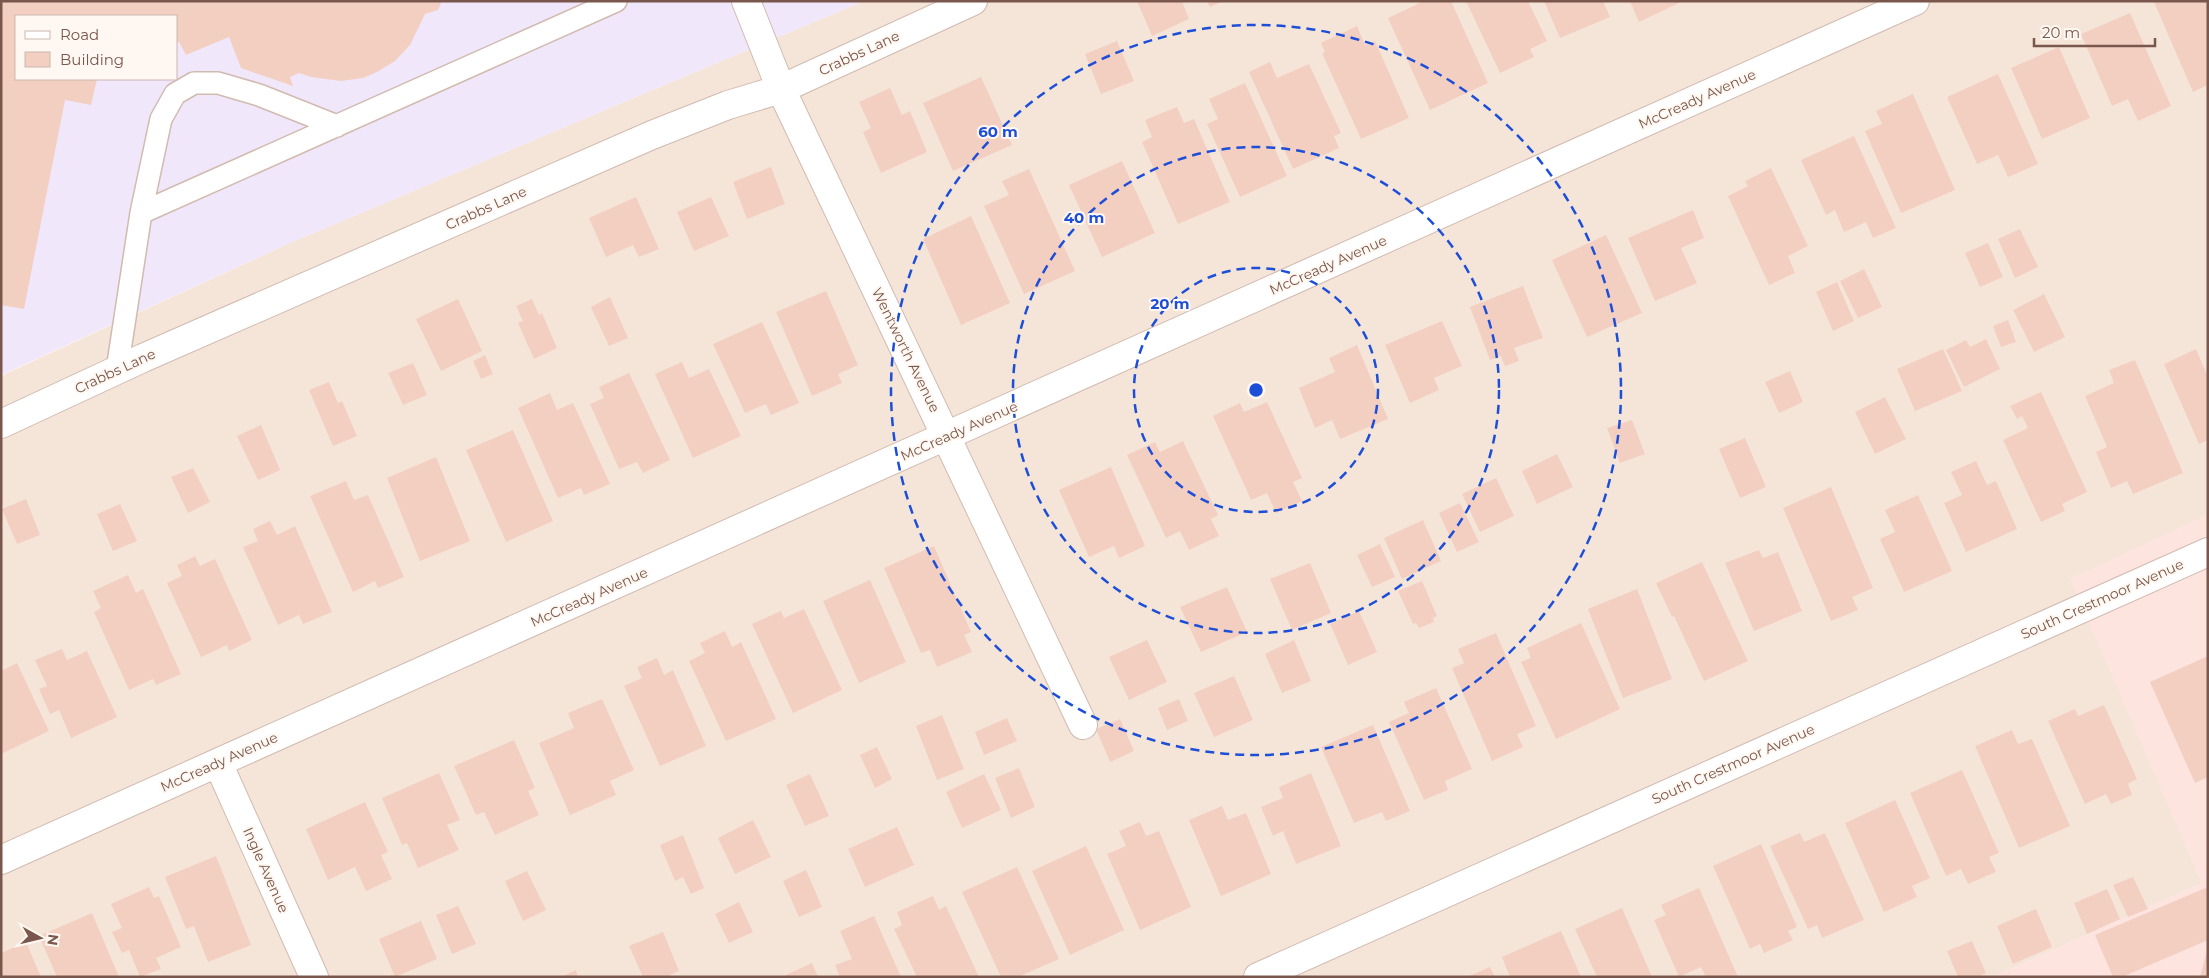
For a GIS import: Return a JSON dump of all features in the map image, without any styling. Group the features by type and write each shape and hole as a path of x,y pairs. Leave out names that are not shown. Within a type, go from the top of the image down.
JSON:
{"street":[{"name":"Wentworth Avenue","path":"746,1 781,89 1083,725"},
{"name":"Crabbs Lane","path":"1,424 117,370 652,135 728,105 781,89 973,1"},
{"name":"McCready Avenue","path":"1,860 1915,1"},
{"name":"South Crestmoor Avenue","path":"1258,977 2208,552"},
{"name":"Ingle Avenue","path":"218,762 314,977"}],"lane":[{"path":"141,213 616,1"},
{"path":"117,370 141,213 161,119 175,94 194,83 218,83 258,95 338,126"}],"shaded area":[{"path":"1,1 864,1 290,243 1,375"},
{"path":"864,1 2208,1 2208,515 2071,579 2202,883 1993,977 1,977 1,376 290,243"},
{"path":"2208,515 2208,977 1993,977 2202,883 2070,579"}],"building":[{"path":"1,1 442,1 438,10 425,14 410,45 395,61 377,72 363,78 341,81 311,77 299,73 290,77 293,86 241,68 229,37 186,55 178,42 178,15 15,15 15,80 97,80 91,105 65,100 24,309 1,305"},
{"path":"1137,1 1182,1 1189,19 1152,36"},
{"path":"1207,1 1223,1 1210,7"},
{"path":"1424,1 1451,1 1488,83 1430,110 1388,18"},
{"path":"1466,1 1528,1 1547,41 1530,49 1534,57 1500,73"},
{"path":"1544,1 1603,1 1610,17 1560,38"},
{"path":"1630,1 1683,1 1639,22"},
{"path":"2208,1 2208,85 2193,92 2154,2"},
{"path":"2130,13 2171,106 2138,121 2128,99 2112,106 2081,34"},
{"path":"1357,26 1365,45 1375,41 1409,118 1361,139 1322,53 1325,52 1321,43"},
{"path":"1117,41 1134,81 1101,94 1085,54"},
{"path":"2059,47 2090,118 2042,139 2011,68"},
{"path":"1270,62 1277,78 1309,64 1341,133 1334,136 1339,148 1293,169 1249,72"},
{"path":"1998,74 2038,164 2008,177 1998,155 1977,164 1947,97"},
{"path":"981,77 1012,145 953,171 923,103"},
{"path":"1245,83 1287,176 1240,197 1207,124 1218,119 1209,99"},
{"path":"890,88 902,115 910,111 927,152 881,173 863,132 871,128 859,102"},
{"path":"1913,94 1955,190 1901,213 1865,131 1882,124 1876,111"},
{"path":"1177,107 1184,123 1194,119 1230,202 1178,224 1142,142 1152,137 1145,120"},
{"path":"1854,136 1896,228 1873,238 1866,222 1844,232 1835,210 1826,215 1801,160"},
{"path":"1122,161 1155,233 1102,257 1069,185"},
{"path":"771,167 785,204 747,219 733,182"},
{"path":"1771,168 1808,246 1788,256 1795,273 1769,285 1728,196 1748,186 1745,181"},
{"path":"1029,169 1075,271 1024,294 984,206 1009,195 1002,181"},
{"path":"636,197 659,249 639,257 633,245 606,257 589,218"},
{"path":"711,197 729,236 694,251 677,212"},
{"path":"1693,210 1704,238 1681,248 1697,283 1655,301 1628,238"},
{"path":"971,216 1010,303 961,325 923,239"},
{"path":"2020,229 2038,267 2015,278 1998,239"},
{"path":"1606,235 1642,313 1587,337 1552,260"},
{"path":"1988,243 2003,277 1980,287 1965,253"},
{"path":"1864,269 1882,307 1858,318 1840,281"},
{"path":"1837,282 1854,321 1833,331 1816,292"},
{"path":"1523,286 1543,338 1514,348 1519,361 1505,366 1501,356 1490,360 1470,307"},
{"path":"826,291 858,365 838,374 842,383 812,396 776,312"},
{"path":"2044,294 2065,337 2034,352 2013,310"},
{"path":"610,297 628,338 609,346 591,307"},
{"path":"458,299 482,351 441,371 416,319"},
{"path":"532,299 539,315 542,313 557,348 534,359 518,323 523,321 516,306"},
{"path":"2008,320 2016,342 2001,347 1993,326"},
{"path":"1442,321 1462,366 1434,378 1439,390 1410,403 1385,345"},
{"path":"762,322 799,403 771,415 766,404 745,413 713,344"},
{"path":"1986,339 2000,369 1964,387 1946,350 1966,340 1970,347"},
{"path":"1357,345 1388,419 1340,439 1332,420 1315,428 1299,388 1335,372 1329,358"},
{"path":"1943,349 1962,391 1915,411 1897,369"},
{"path":"2196,349 2208,377 2208,440 2199,444 2164,364"},
{"path":"485,355 493,374 481,379 473,361"},
{"path":"2135,360 2183,473 2133,494 2127,481 2111,488 2096,452 2107,447 2085,396 2114,383 2109,370"},
{"path":"682,362 689,378 709,369 741,436 693,458 655,374"},
{"path":"413,363 427,395 403,405 388,373"},
{"path":"1790,371 1803,402 1779,413 1765,382"},
{"path":"629,373 670,460 643,473 637,462 619,469 590,404 604,398 599,387"},
{"path":"329,382 338,403 342,401 357,436 333,446 309,390"},
{"path":"2041,392 2087,492 2062,504 2065,511 2041,522 2003,440 2028,428 2022,416 2017,419 2010,406"},
{"path":"550,393 557,410 573,403 610,484 584,495 581,488 558,498 518,408"},
{"path":"1885,397 1906,439 1875,454 1855,412"},
{"path":"1267,402 1302,478 1293,482 1302,501 1276,513 1267,493 1251,500 1213,416 1240,403 1244,412"},
{"path":"1632,420 1645,454 1620,463 1607,428"},
{"path":"261,425 280,470 258,480 237,436"},
{"path":"513,430 553,521 506,542 466,450"},
{"path":"1745,438 1766,487 1740,498 1719,449"},
{"path":"1183,441 1218,515 1211,519 1219,536 1189,550 1180,531 1166,538 1127,455 1155,442 1160,452"},
{"path":"1557,454 1573,487 1537,504 1522,471"},
{"path":"436,457 470,541 420,561 387,478"},
{"path":"1976,461 1987,485 1996,481 2017,529 1966,552 1944,503 1962,495 1951,472"},
{"path":"1111,467 1145,546 1119,558 1114,546 1089,557 1059,490"},
{"path":"193,468 210,502 188,513 171,477"},
{"path":"1496,478 1514,516 1480,532 1462,494"},
{"path":"346,481 354,500 368,495 404,577 378,588 375,581 353,592 310,496"},
{"path":"1831,487 1873,588 1852,597 1858,610 1831,621 1783,508"},
{"path":"1918,495 1952,571 1904,592 1880,539 1895,532 1885,510"},
{"path":"26,499 40,535 17,544 2,509"},
{"path":"1460,503 1479,542 1457,552 1439,513"},
{"path":"120,504 137,541 113,551 97,514"},
{"path":"1423,520 1441,561 1402,579 1384,538"},
{"path":"270,521 277,535 295,526 332,612 303,624 299,615 278,625 243,547 258,541 253,529"},
{"path":"1380,544 1395,577 1372,587 1357,555"},
{"path":"934,546 971,632 964,635 972,652 937,667 930,650 921,653 884,568"},
{"path":"1759,550 1763,558 1778,552 1802,611 1754,631 1725,563"},
{"path":"195,556 200,566 215,559 252,640 229,651 227,645 201,657 167,583 182,576 177,565"},
{"path":"1702,562 1748,661 1704,681 1674,616 1672,617 1656,583"},
{"path":"1310,563 1331,613 1292,630 1270,579"},
{"path":"128,575 136,593 143,589 181,674 156,685 153,679 129,690 94,612 101,608 93,591"},
{"path":"870,580 906,662 859,683 823,601"},
{"path":"1422,581 1437,616 1433,618 1434,622 1419,628 1416,623 1413,624 1398,591"},
{"path":"1227,587 1247,632 1201,652 1180,607"},
{"path":"1637,589 1672,679 1623,698 1588,609"},
{"path":"804,609 842,690 793,713 752,624 781,611 784,618"},
{"path":"1359,611 1377,652 1348,665 1330,624"},
{"path":"1581,623 1620,709 1556,739 1521,662 1531,658 1527,648"},
{"path":"725,631 732,647 741,642 776,719 726,741 689,661 705,653 700,643"},
{"path":"1496,633 1536,726 1517,734 1523,747 1492,761 1452,668 1464,663 1458,649"},
{"path":"1147,640 1167,682 1129,700 1109,657"},
{"path":"1294,640 1311,681 1282,693 1265,654"},
{"path":"62,649 67,660 87,651 117,717 71,738 59,710 50,714 39,689 47,686 35,660"},
{"path":"2208,656 2208,777 2195,783 2150,682"},
{"path":"657,658 664,675 673,670 706,746 660,766 624,686 642,678 637,667"},
{"path":"17,663 49,731 1,754 1,671"},
{"path":"1234,676 1253,720 1214,737 1194,693"},
{"path":"1436,688 1472,769 1445,781 1448,790 1424,800 1389,722 1409,713 1404,702"},
{"path":"602,699 634,770 610,781 616,795 570,815 539,743 574,728 568,713"},
{"path":"1179,699 1188,721 1167,730 1158,708"},
{"path":"2104,705 2137,779 2128,784 2132,795 2111,804 2106,794 2085,804 2048,721 2075,709 2078,716"},
{"path":"942,715 964,769 937,780 916,726"},
{"path":"1007,718 1017,741 984,755 975,732"},
{"path":"1120,719 1134,751 1110,762 1096,729"},
{"path":"1373,725 1410,811 1386,821 1382,812 1354,823 1321,747"},
{"path":"2012,730 2018,744 2032,739 2070,826 2019,848 1975,746"},
{"path":"514,740 535,788 528,791 539,815 495,835 484,812 476,815 454,766"},
{"path":"877,747 892,779 875,788 860,755"},
{"path":"1019,768 1035,807 1011,818 995,778"},
{"path":"1962,770 1999,853 1989,857 1996,872 1968,884 1961,869 1946,876 1910,793"},
{"path":"439,773 460,820 447,825 459,850 418,868 407,843 402,845 382,798"},
{"path":"1311,773 1341,846 1296,864 1283,831 1273,836 1261,807 1283,798 1279,787"},
{"path":"810,774 829,816 805,826 786,785"},
{"path":"984,774 1001,810 962,828 946,792"},
{"path":"1895,800 1930,878 1912,886 1917,897 1884,912 1845,823"},
{"path":"365,802 388,852 381,855 392,879 366,891 355,867 328,880 306,829"},
{"path":"1222,806 1228,820 1246,813 1271,874 1221,896 1189,820"},
{"path":"753,820 771,857 735,874 718,838"},
{"path":"1140,822 1146,836 1159,831 1191,907 1140,930 1107,854 1126,846 1119,831"},
{"path":"897,827 914,865 865,887 848,849"},
{"path":"1800,833 1804,842 1825,833 1864,920 1822,938 1817,925 1808,929 1770,846"},
{"path":"683,835 704,888 691,894 683,877 675,881 660,845"},
{"path":"1761,844 1797,927 1788,931 1793,940 1764,953 1760,944 1750,949 1713,866"},
{"path":"1086,846 1124,930 1070,955 1032,871"},
{"path":"216,856 251,945 208,962 194,926 186,929 165,877"},
{"path":"1017,867 1059,959 1018,977 1001,977 962,892"},
{"path":"806,870 822,907 799,917 783,881"},
{"path":"527,871 546,910 523,921 505,881"},
{"path":"2133,877 2148,909 2128,917 2113,885"},
{"path":"149,887 154,898 159,896 181,947 156,958 161,969 140,977 129,950 122,953 112,932 122,928 111,904"},
{"path":"2208,887 2208,940 2122,977 2113,977 2095,935"},
{"path":"1699,888 1738,977 1706,977 1701,967 1679,977 1654,920 1666,915 1661,905"},
{"path":"2107,889 2120,919 2087,934 2074,903"},
{"path":"933,896 939,910 946,906 979,977 917,977 894,929 902,925 897,912"},
{"path":"739,902 753,932 729,943 715,914"},
{"path":"458,906 476,944 452,954 436,915"},
{"path":"1622,908 1652,977 1597,977 1575,929"},
{"path":"2036,909 2052,947 2013,964 1997,926"},
{"path":"92,913 119,977 57,977 39,936"},
{"path":"874,916 901,977 840,977 835,965 852,959 840,931"},
{"path":"421,921 437,959 395,977 379,939"},
{"path":"1561,931 1581,977 1510,977 1502,957"},
{"path":"663,932 679,971 666,977 643,977 629,946"},
{"path":"1972,941 1986,973 1978,977 1958,977 1947,951"},
{"path":"26,942 41,977 1,977 1,953"},
{"path":"2207,951 2208,977 2200,977"},
{"path":"812,963 818,977 786,977 786,975"},
{"path":"1490,967 1495,977 1467,977"},
{"path":"576,970 578,977 561,977"}]}
